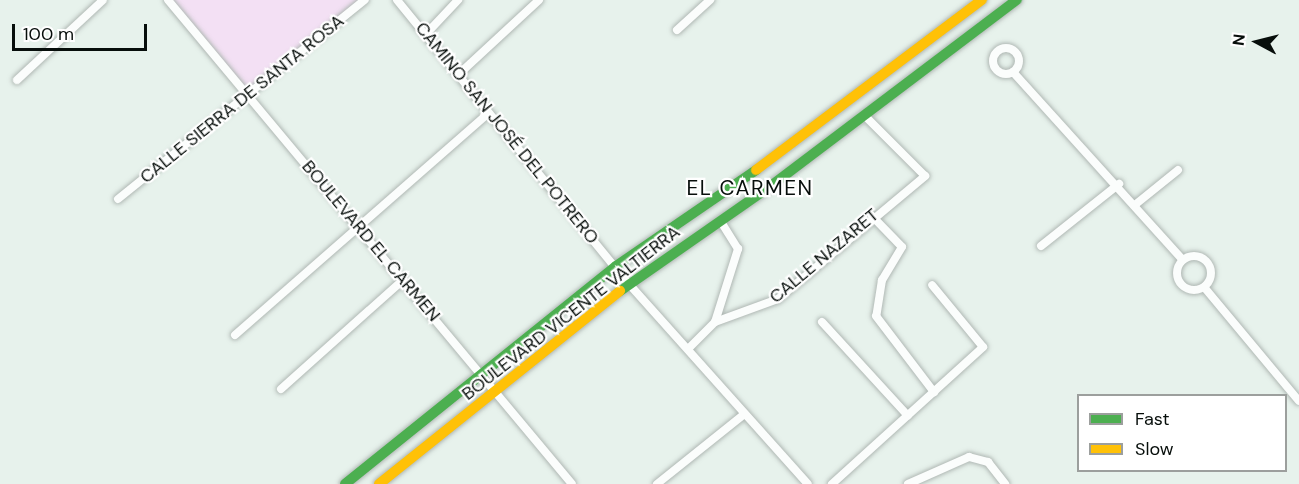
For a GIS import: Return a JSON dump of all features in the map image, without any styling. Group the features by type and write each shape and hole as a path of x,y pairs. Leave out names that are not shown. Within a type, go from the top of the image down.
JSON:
{"main road":[{"name":"BOULEVARD VICENTE VALTIERRA","path":"345,484 616,266 771,160 982,0"},
{"name":"BOULEVARD VICENTE VALTIERRA","path":"379,484 629,284 721,222 1017,0"}],"street":[{"path":"17,80 103,0"},
{"name":"BOULEVARD EL CARMEN","path":"168,0 484,374 572,484"},
{"name":"CALLE SIERRA DE SANTA ROSA","path":"118,199 365,0"},
{"name":"CAMINO SAN JOSÉ DEL POTRERO","path":"397,0 629,284 690,347 808,484"},
{"path":"426,34 458,0"},
{"path":"459,74 539,0"},
{"path":"677,30 710,0"},
{"path":"1013,72 1119,184 1184,260"},
{"name":"CALLE NAZARET","path":"690,347 714,322 778,299 872,216 925,176 865,116"},
{"path":"235,335 484,117"},
{"path":"1136,204 1178,170"},
{"path":"1041,246 1119,184"},
{"path":"872,216 902,247 882,280 876,316 934,393"},
{"path":"714,322 738,249 721,222"},
{"path":"1204,287 1209,266 1198,257 1184,260 1177,273 1183,286 1204,287 1299,401"},
{"path":"280,389 404,280"},
{"path":"832,484 934,393 984,344 932,285"},
{"path":"822,322 908,416"},
{"path":"657,484 742,416"},
{"path":"908,484 969,457 988,462 1005,484"}],"shaded area":[{"path":"168,0 365,0 247,95"}],"traffic: fast":[{"path":"620,291 772,185 1017,0"},
{"path":"345,484 616,266 756,170"}],"traffic: slow":[{"path":"756,170 982,0"},
{"path":"379,484 620,291"}],"district":[{"name":"EL CARMEN","path":"750,188"}]}
